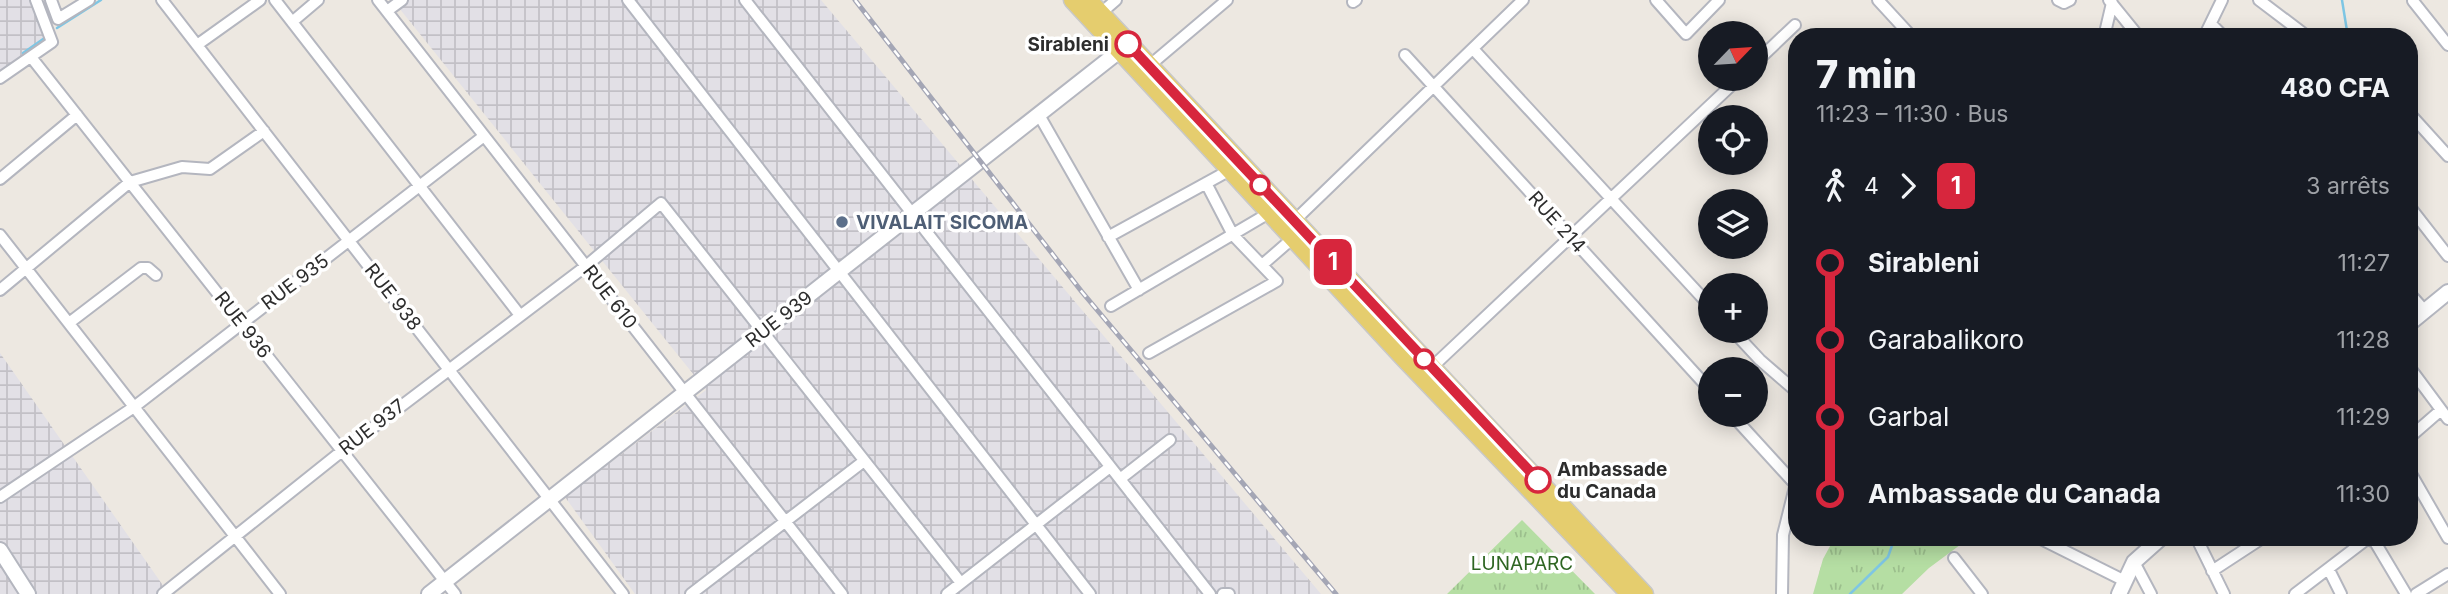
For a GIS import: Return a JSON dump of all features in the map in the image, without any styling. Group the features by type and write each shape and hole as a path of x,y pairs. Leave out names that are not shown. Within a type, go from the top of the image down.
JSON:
{"main road":[{"path":"1072,0 1124,48 1269,213 1290,230"},
{"path":"1089,0 1124,48 1149,66 1290,230 1645,594"},
{"name":"RUE 939","path":"429,594 1124,48"},
{"path":"2418,317 2448,292"},
{"path":"1427,372 1629,594"},
{"path":"2122,587 2134,562 2152,546"},
{"path":"0,550 28,594"}],"street":[{"path":"0,78 51,42 36,0"},
{"path":"51,0 58,19 89,0"},
{"name":"RUE 938","path":"162,0 623,594"},
{"path":"197,45 260,0"},
{"path":"275,0 519,314"},
{"path":"292,22 318,0"},
{"name":"RUE 610","path":"378,0 842,594"},
{"path":"387,11 401,0"},
{"path":"628,0 1090,594"},
{"path":"745,0 1210,594"},
{"path":"1101,13 1116,0"},
{"path":"1149,66 1227,0"},
{"path":"1262,265 1290,230 1523,0"},
{"path":"1657,0 1686,34 1719,0"},
{"path":"2058,0 2064,3 2070,0"},
{"path":"2209,28 2222,0"},
{"path":"2259,0 2296,28"},
{"path":"1882,1 1904,28"},
{"path":"2106,28 2110,1"},
{"path":"2110,1 2132,28"},
{"path":"2413,1 2448,45"},
{"path":"2211,24 2215,28"},
{"path":"1792,28 1795,25"},
{"path":"1768,51 1788,32"},
{"path":"1474,50 1698,293"},
{"name":"RUE 214","path":"1405,55 1698,377"},
{"name":"RUE 936","path":"31,57 455,594"},
{"path":"1427,372 1725,91"},
{"path":"0,179 77,115"},
{"path":"1039,116 1139,290"},
{"path":"2418,123 2448,156"},
{"path":"0,290 130,182 182,167 210,169 264,131"},
{"name":"RUE 935","path":"0,497 134,407 484,136"},
{"path":"1108,237 1230,170"},
{"path":"1149,353 1277,281 1233,234 1206,183"},
{"name":"RUE 937","path":"163,594 448,368 586,266 661,203 762,332"},
{"path":"1111,306 1269,213"},
{"path":"2418,217 2448,256"},
{"path":"0,235 280,594"},
{"path":"69,324 141,268 148,268 156,275"},
{"path":"2418,303 2425,311"},
{"path":"762,332 961,583"},
{"path":"1744,343 1788,384"},
{"path":"2418,379 2445,414 2418,432"},
{"path":"1744,427 1788,473"},
{"path":"1120,479 1170,440"},
{"path":"691,594 864,461"},
{"path":"947,594 1110,467"},
{"path":"2418,486 2448,538"},
{"path":"1785,592 1783,535 1788,514"},
{"path":"2051,546 2122,587"},
{"path":"2200,546 2224,594"},
{"path":"2212,571 2250,546"},
{"path":"2295,594 2329,570 2351,546"},
{"path":"2377,546 2406,594"},
{"path":"1954,558 1982,594"},
{"path":"2134,562 2151,594"},
{"path":"2329,570 2342,594"},
{"path":"2416,594 2448,573"},
{"path":"1223,594 1229,594"}],"shaded area":[{"path":"0,0 34,0 49,39 0,74"},
{"path":"409,0 821,0 1321,594 635,594 565,497 706,390 399,8"},
{"path":"0,353 169,594 0,594"}],"green space":[{"name":"LUNAPARC","path":"1522,520 1595,594 1447,594"},
{"path":"1830,546 1959,546 1929,568 1902,594 1813,594 1823,559"}],"waterway":[{"path":"57,28 101,0"},
{"path":"2342,0 2347,28"},
{"path":"23,53 46,37"},
{"path":"1850,594 1888,557 1892,546"}],"railway":[{"path":"855,0 1082,292 1336,594"}],"bus line":[{"name":"1","path":"1128,44 1538,480"}],"place":[{"name":"Sirableni","path":"1128,44"},
{"name":"VIVALAIT SICOMA","path":"842,222"},
{"name":"Ambassade du Canada","path":"1538,480"}]}
